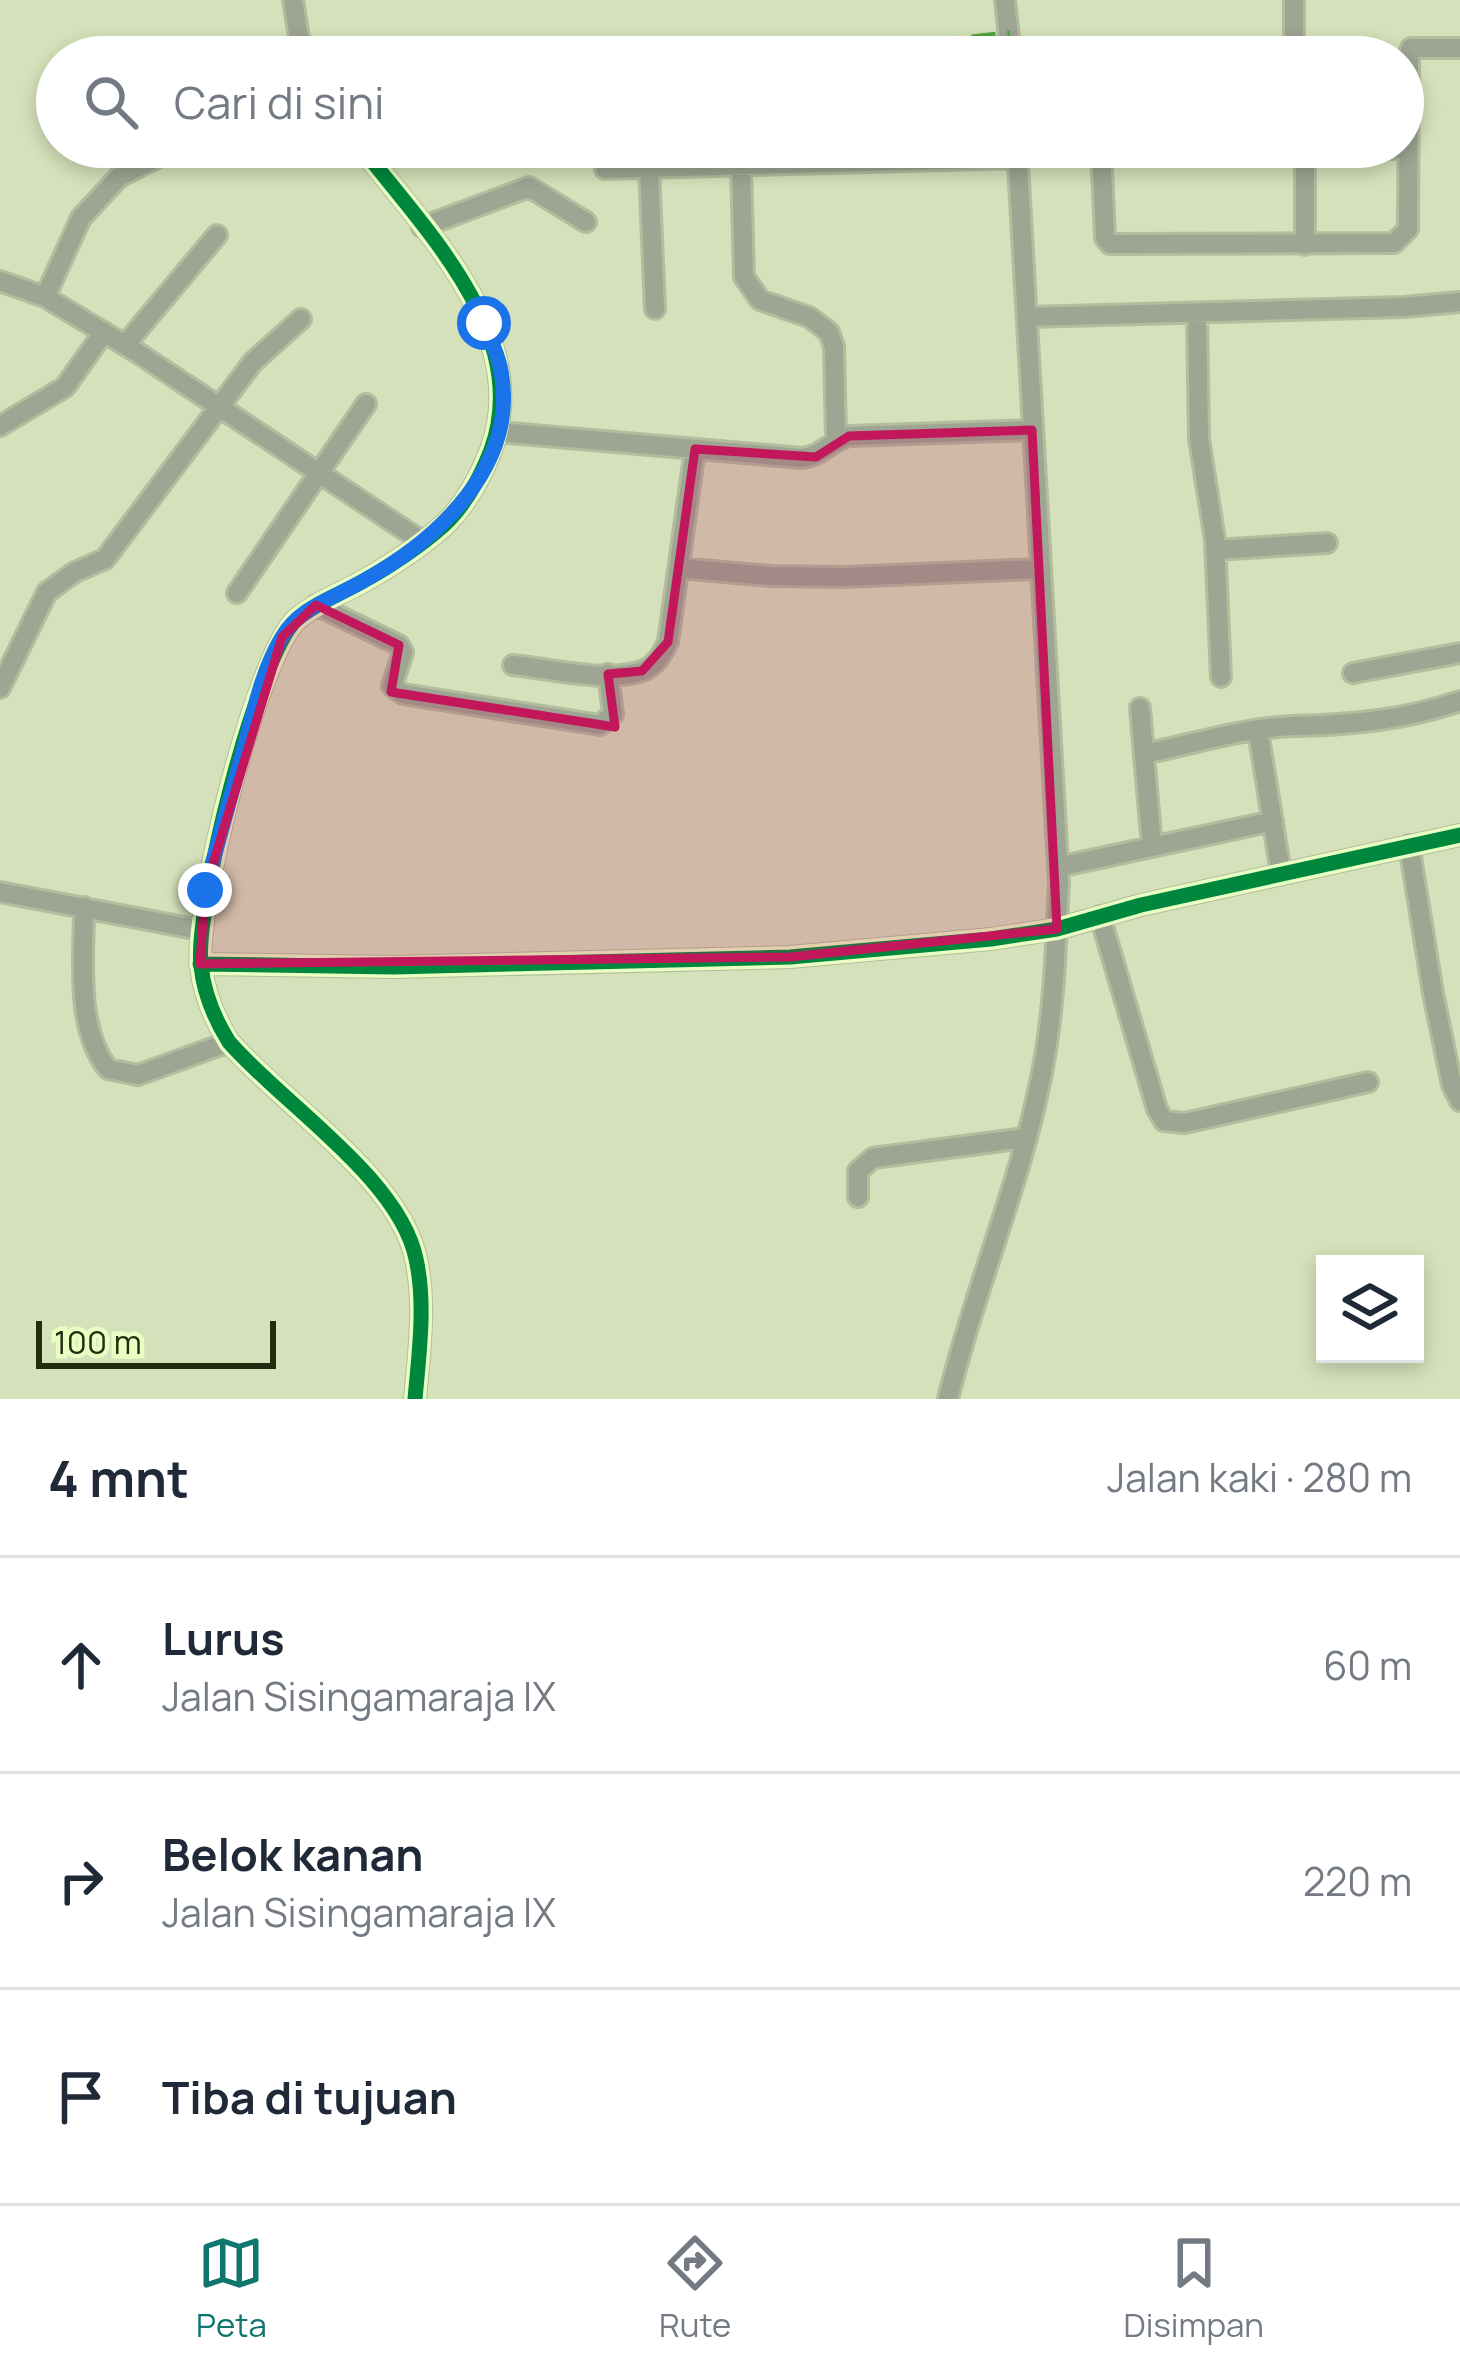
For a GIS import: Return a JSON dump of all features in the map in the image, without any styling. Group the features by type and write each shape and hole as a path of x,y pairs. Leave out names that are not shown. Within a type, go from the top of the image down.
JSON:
{"street":[{"path":"293,0 299,36"},
{"path":"1005,0 1009,36"},
{"path":"1294,0 1294,36"},
{"path":"1424,48 1460,48"},
{"path":"45,297 81,218 119,177 137,168"},
{"path":"377,168 466,287 500,364 503,396 498,432 464,502 423,542 362,582 316,604 282,637 265,675 205,890 200,964 215,1020 229,1042 374,1183 403,1221 421,1287 415,1399"},
{"path":"605,169 649,168 655,309"},
{"path":"741,168 743,277 760,300 809,316 829,332 834,347 836,440"},
{"path":"948,1399 1005,1215 1046,1053 1057,929 1058,867 1018,168"},
{"path":"1102,168 1105,238 1110,244 1304,245 1394,243 1402,238 1408,229 1408,168"},
{"path":"1304,245 1305,168"},
{"path":"422,227 529,187 586,222"},
{"path":"125,345 217,235"},
{"path":"0,281 45,297 104,332 423,542"},
{"path":"1027,317 1460,302"},
{"path":"1197,313 1199,439 1215,550 1221,677"},
{"path":"0,688 47,592 75,572 106,559 253,362 301,319"},
{"path":"0,426 64,387 104,332"},
{"path":"237,593 366,404"},
{"path":"498,432 812,457 836,440 1032,430"},
{"path":"513,665 608,674 642,670 658,660 668,642 695,448"},
{"path":"1215,550 1327,543"},
{"path":"679,568 844,577 1039,568"},
{"path":"316,604 399,645 403,652 392,686 403,694 600,725 613,714 608,674"},
{"path":"1353,673 1460,653"},
{"path":"1144,754 1258,731 1389,720 1460,701"},
{"path":"1140,708 1152,847"},
{"path":"1258,731 1281,873"},
{"path":"1058,867 1273,820"},
{"path":"200,964 394,967 790,957 1057,929 1281,873 1460,835"},
{"path":"1409,845 1432,992 1452,1085 1460,1101"},
{"path":"0,892 200,930"},
{"path":"84,907 84,982 91,1033 108,1069 138,1075 229,1042"},
{"path":"1100,916 1164,1121 1185,1123 1368,1082"},
{"path":"858,1197 858,1171 873,1158 1024,1138"}],"highlighted area":[{"path":"1032,430 1057,929 790,957 200,964 205,890 282,637 316,605 399,645 391,692 615,727 608,674 642,671 668,642 695,449 816,457 849,436"}],"cycle path":[{"path":"378,168 442,250 485,326 498,366 500,408 491,450 451,518 392,564 304,613 281,642 231,785 207,893 201,966 210,1006 229,1042 364,1172 406,1229 421,1293 415,1399"},
{"path":"200,964 394,967 790,957 991,939 1057,929 1141,905 1460,835"}],"route":[{"path":"205,890 260,689 282,637 316,604 362,582 445,524 483,470 498,432 503,396 500,364 484,323"}]}
